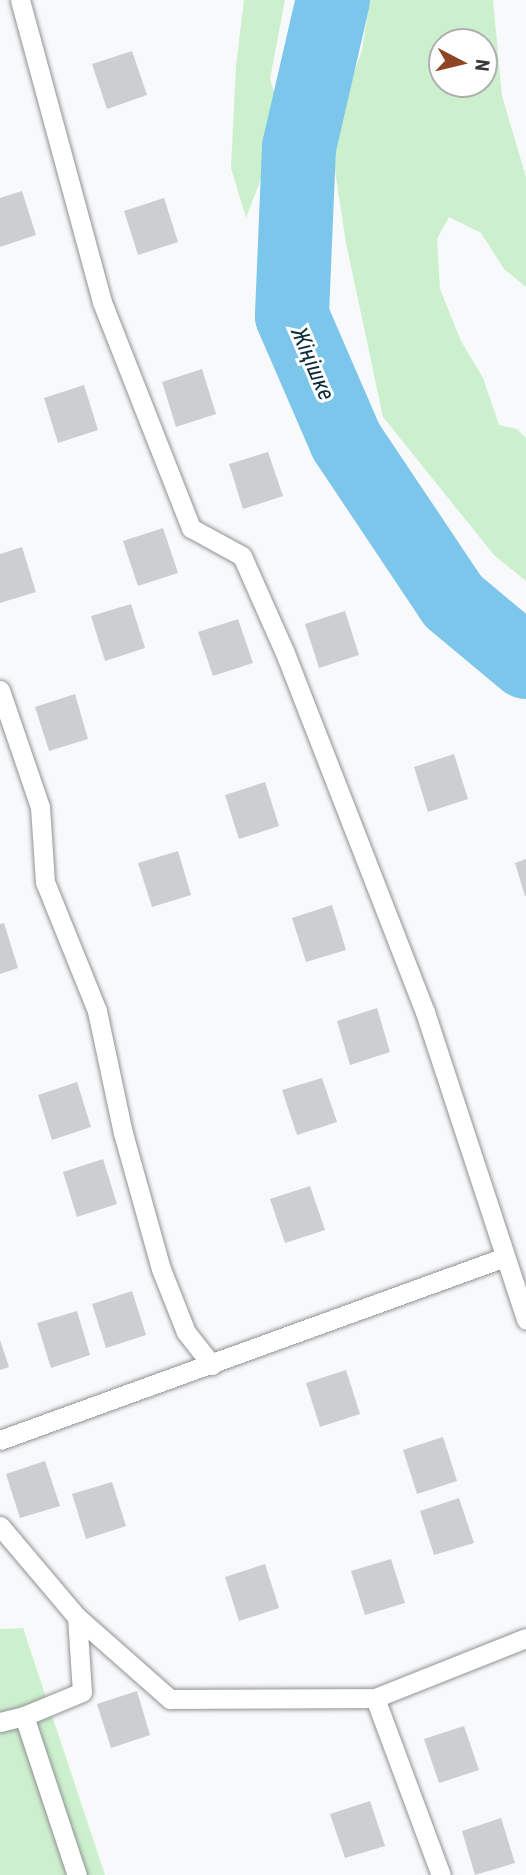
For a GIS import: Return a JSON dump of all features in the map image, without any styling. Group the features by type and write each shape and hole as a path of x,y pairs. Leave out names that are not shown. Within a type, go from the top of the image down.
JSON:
{"lane":[{"path":"20,0 102,302 191,528 242,556 285,653 425,1012 526,1320"},
{"path":"0,690 40,807 45,882 97,1011 123,1133 161,1269 186,1332 212,1364"},
{"path":"0,1440 505,1257"},
{"path":"0,1527 77,1617 170,1699 375,1698 526,1638"},
{"path":"0,1722 24,1716 82,1692 77,1617"},
{"path":"375,1698 441,1875"},
{"path":"24,1716 76,1875"}],"green space":[{"path":"244,0 285,0 270,79 283,121 246,218 231,168 236,66"},
{"path":"370,0 493,0 496,28 428,28 428,98 498,98 498,53 502,96 526,177 526,287 504,269 481,233 449,217 437,239 440,289 461,341 483,378 499,425 517,429 526,438 526,581 494,555 383,417 346,243 330,139 362,50"},
{"path":"23,1628 105,1875 0,1875 0,1629"}],"building":[{"path":"132,51 147,95 107,109 92,64"},
{"path":"22,191 36,235 0,247 0,198"},
{"path":"164,198 178,242 138,255 124,211"},
{"path":"202,369 216,414 176,427 162,382"},
{"path":"84,385 98,430 58,443 44,398"},
{"path":"268,452 283,496 243,509 229,464"},
{"path":"163,528 178,573 138,586 123,541"},
{"path":"22,547 36,592 0,603 0,554"},
{"path":"131,604 145,648 105,661 91,616"},
{"path":"345,611 359,655 319,668 305,624"},
{"path":"238,619 253,663 213,676 198,632"},
{"path":"75,694 88,739 49,751 35,707"},
{"path":"454,754 468,799 428,812 414,767"},
{"path":"265,782 279,826 239,839 225,795"},
{"path":"178,851 191,895 152,907 138,863"},
{"path":"526,859 526,896 525,896 515,863"},
{"path":"332,905 346,950 306,962 292,918"},
{"path":"4,923 18,968 0,974 0,924"},
{"path":"377,1008 390,1052 350,1065 337,1021"},
{"path":"322,1078 337,1122 297,1135 282,1090"},
{"path":"77,1082 91,1127 52,1140 38,1095"},
{"path":"103,1159 117,1204 77,1217 63,1172"},
{"path":"310,1186 325,1230 285,1243 270,1199"},
{"path":"132,1291 146,1335 106,1348 92,1304"},
{"path":"77,1311 90,1355 51,1368 37,1323"},
{"path":"0,1340 9,1367 0,1370"},
{"path":"346,1370 360,1414 320,1427 306,1383"},
{"path":"443,1437 457,1481 417,1494 403,1450"},
{"path":"45,1461 60,1506 20,1518 6,1474"},
{"path":"112,1482 126,1526 86,1539 72,1494"},
{"path":"459,1498 474,1543 434,1555 420,1511"},
{"path":"391,1559 405,1603 365,1615 351,1571"},
{"path":"265,1564 279,1608 239,1621 225,1577"},
{"path":"137,1691 150,1735 111,1748 97,1704"},
{"path":"464,1726 479,1770 439,1783 424,1739"},
{"path":"370,1801 385,1846 345,1858 330,1814"},
{"path":"501,1818 515,1863 475,1875 462,1831"}],"waterway":[{"name":"Жіңішке","path":"333,0 299,147 292,316 346,441 453,601 526,662"}]}
